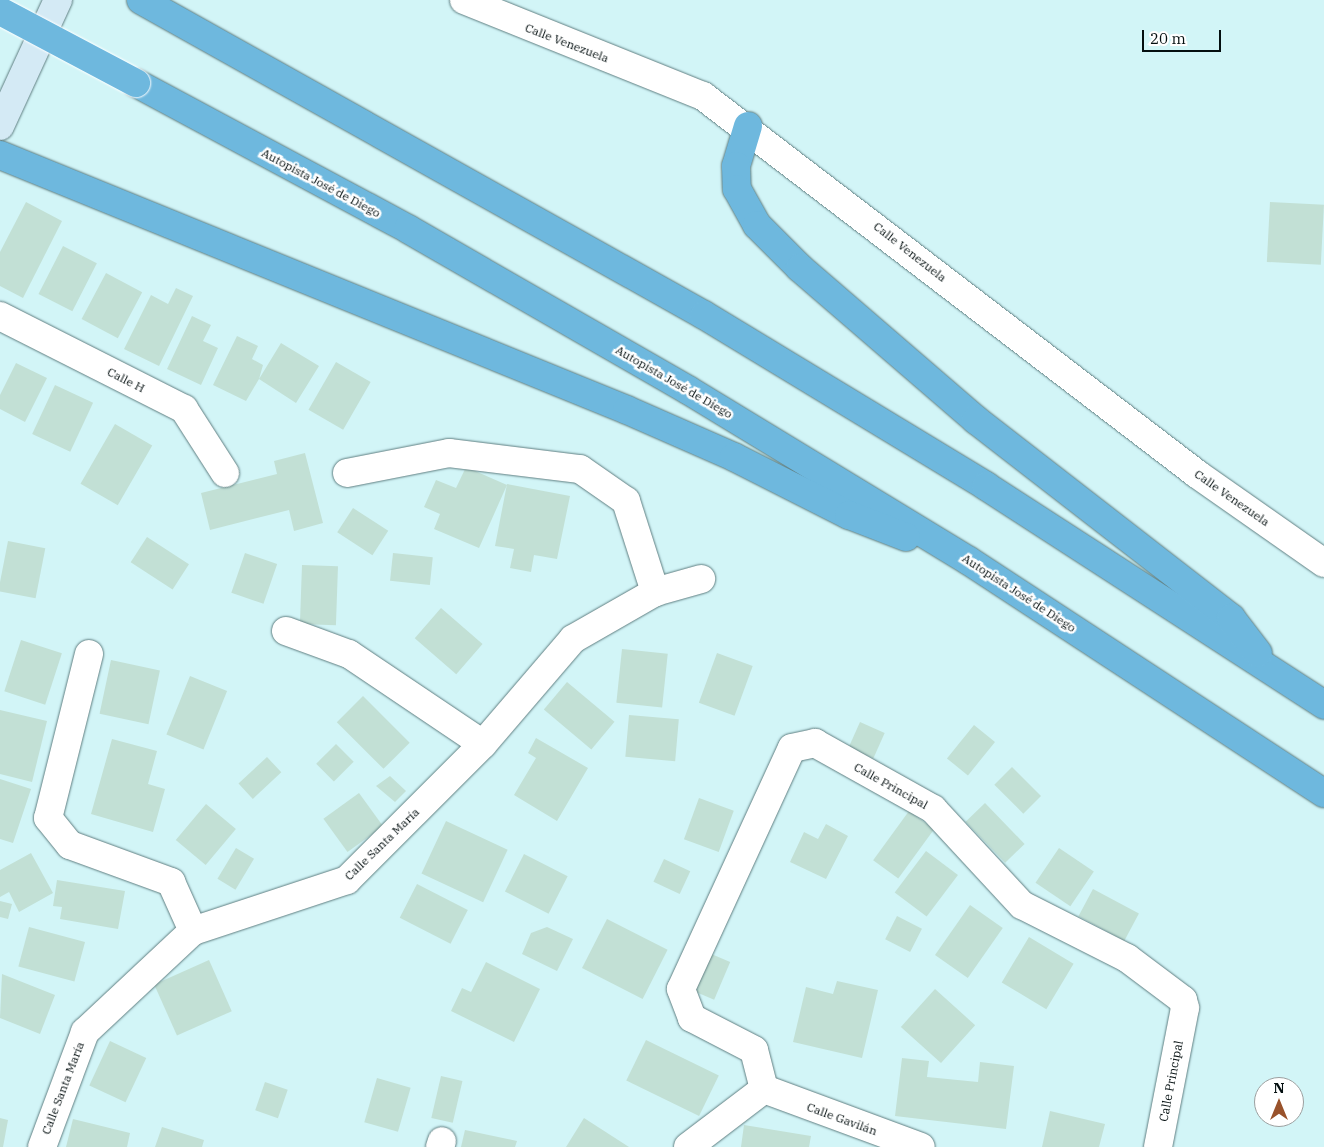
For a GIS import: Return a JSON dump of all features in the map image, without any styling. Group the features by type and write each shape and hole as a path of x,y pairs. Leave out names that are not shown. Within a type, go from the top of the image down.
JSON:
{"highway":[{"path":"141,0 704,315 986,486 1270,668 1324,705"},
{"name":"Autopista José de Diego","path":"0,11 417,234 688,390 969,560 1324,793"},
{"path":"748,126 736,166 737,189 758,225 800,268 976,420 1231,618 1270,668"},
{"path":"0,155 627,410 734,457 849,515 969,560"}],"street":[{"path":"0,126 58,0"},
{"name":"Calle Venezuela","path":"464,0 703,96 748,126 1198,474 1324,563"},
{"name":"Calle H","path":"0,316 184,409 225,473"},
{"path":"346,473 449,453 580,469 626,501 655,592"},
{"name":"Calle Santa María","path":"42,1147 85,1032 193,931 347,880 483,744 573,639 655,592 701,579"},
{"path":"286,631 349,654 483,744"},
{"path":"89,654 48,818 70,845 171,882 193,931"},
{"name":"Calle Principal","path":"764,1089 754,1050 692,1018 681,988 792,748 815,744 933,810 1022,905 1127,958 1183,1000 1186,1008 1158,1147"},
{"path":"688,1147 764,1089"},
{"name":"Calle Gavilán","path":"764,1089 921,1147"}],"building":[{"path":"26,202 62,221 23,298 0,286 0,252"},
{"path":"1270,202 1324,205 1321,265 1267,262"},
{"path":"63,246 97,263 72,311 38,294"},
{"path":"106,273 142,292 118,338 82,319"},
{"path":"176,288 193,296 159,366 124,349 151,295 168,304"},
{"path":"192,316 211,325 203,341 218,348 201,385 167,369"},
{"path":"237,336 258,346 252,359 263,365 259,379 246,401 213,385"},
{"path":"281,343 319,366 296,403 259,379"},
{"path":"336,362 371,382 343,430 308,410"},
{"path":"16,363 47,378 25,422 0,409 0,395"},
{"path":"55,385 93,403 70,452 32,434"},
{"path":"115,424 152,446 118,505 80,484"},
{"path":"305,453 323,523 294,531 289,510 210,530 201,493 277,474 274,461"},
{"path":"466,467 507,485 479,548 434,529 440,514 424,507 436,480 456,488"},
{"path":"507,484 570,496 557,559 534,555 531,572 510,568 514,549 495,546"},
{"path":"353,508 388,531 372,555 337,532"},
{"path":"147,537 189,564 173,589 131,562"},
{"path":"8,541 45,548 36,598 0,591"},
{"path":"245,553 277,564 263,604 231,593"},
{"path":"393,553 433,557 430,585 390,581"},
{"path":"302,565 338,566 336,625 300,624"},
{"path":"441,608 483,644 456,674 415,638"},
{"path":"21,640 62,653 45,705 4,691"},
{"path":"622,649 668,654 662,708 616,703"},
{"path":"717,653 753,666 735,716 699,703"},
{"path":"111,660 160,670 148,724 100,714"},
{"path":"190,676 227,691 203,749 166,734"},
{"path":"567,682 614,722 591,749 544,710"},
{"path":"363,696 410,743 384,769 337,722"},
{"path":"0,710 47,721 32,782 0,774"},
{"path":"629,715 679,719 675,761 625,757"},
{"path":"860,722 885,733 873,759 849,748"},
{"path":"974,725 995,742 968,775 947,758"},
{"path":"536,738 588,768 557,821 514,795 536,758 528,753"},
{"path":"112,739 157,751 148,784 165,789 153,832 91,814"},
{"path":"336,744 354,762 334,781 316,764"},
{"path":"267,757 281,772 253,799 238,784"},
{"path":"1012,767 1041,796 1023,814 994,785"},
{"path":"390,776 406,791 395,802 376,786"},
{"path":"0,779 31,789 13,843 0,839"},
{"path":"359,793 383,826 348,852 323,819"},
{"path":"699,798 734,811 719,852 684,839"},
{"path":"985,803 1025,844 1005,863 966,822"},
{"path":"206,804 236,829 206,865 176,840"},
{"path":"909,811 934,829 898,879 873,860"},
{"path":"446,821 508,850 483,902 421,874"},
{"path":"826,824 848,836 826,879 790,862 804,832 818,839"},
{"path":"236,848 254,859 235,890 217,879"},
{"path":"1059,848 1094,871 1070,906 1036,883"},
{"path":"926,851 958,875 927,917 895,893"},
{"path":"31,853 53,893 19,912 9,892 0,897 0,870"},
{"path":"524,854 568,876 549,914 505,891"},
{"path":"664,859 690,871 680,894 653,882"},
{"path":"57,880 125,891 118,929 60,919 62,907 53,906"},
{"path":"417,884 468,910 451,944 400,918"},
{"path":"1093,889 1139,913 1124,941 1078,916"},
{"path":"0,901 12,904 8,919 0,917"},
{"path":"970,905 1003,928 968,978 935,955"},
{"path":"897,916 922,929 910,952 885,939"},
{"path":"607,919 668,950 643,999 582,968"},
{"path":"29,927 85,942 74,982 18,967"},
{"path":"547,927 573,939 557,971 522,954 531,933"},
{"path":"1029,937 1074,964 1046,1009 1002,982"},
{"path":"709,953 730,962 714,1000 693,991"},
{"path":"209,960 232,1011 177,1036 154,984"},
{"path":"486,962 540,989 514,1042 451,1011 462,988 471,992"},
{"path":"2,974 55,995 40,1034 0,1018"},
{"path":"837,981 878,990 862,1058 793,1042 806,987 833,994"},
{"path":"935,989 975,1025 941,1063 901,1027"},
{"path":"646,1040 719,1076 699,1116 626,1080"},
{"path":"110,1041 146,1058 126,1102 89,1085"},
{"path":"902,1058 929,1061 927,1077 978,1082 980,1062 1014,1066 1006,1129 895,1116"},
{"path":"441,1076 462,1081 453,1123 431,1118"},
{"path":"377,1078 411,1088 398,1132 364,1122"},
{"path":"265,1082 288,1090 278,1118 255,1110"},
{"path":"1050,1111 1105,1124 1099,1147 1042,1147"},
{"path":"0,1118 8,1120 3,1147 0,1147"},
{"path":"584,1118 629,1147 566,1147"},
{"path":"73,1119 130,1133 127,1147 66,1147"},
{"path":"744,1125 811,1136 809,1147 741,1147"},
{"path":"162,1127 204,1140 202,1147 155,1147"},
{"path":"465,1130 517,1141 515,1147 461,1147"}]}
